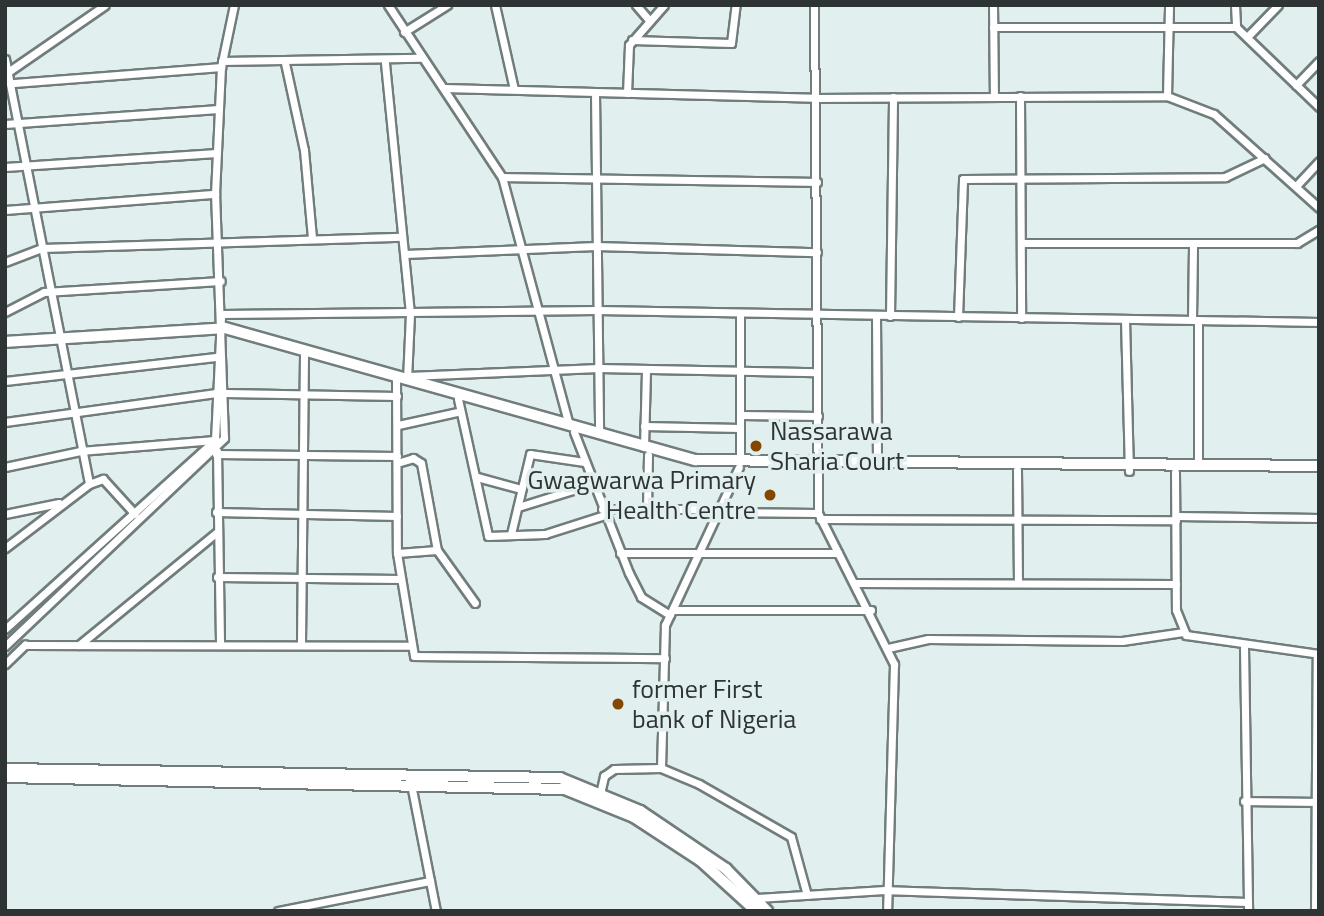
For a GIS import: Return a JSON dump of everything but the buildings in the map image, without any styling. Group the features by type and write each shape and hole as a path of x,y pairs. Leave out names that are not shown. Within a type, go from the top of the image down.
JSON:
{"street":[{"path":"8,72 105,5"},
{"path":"13,638 5,630 215,440 220,393 221,326 221,281 216,239 216,153 222,64 233,5"},
{"path":"388,5 502,177 553,372 592,484 641,597 673,612 871,610"},
{"path":"404,32 447,5"},
{"path":"495,5 514,89"},
{"path":"636,5 650,21"},
{"path":"627,93 632,40 664,5"},
{"path":"632,40 731,43 736,5"},
{"path":"814,5 819,516 871,610 888,648 897,726 891,881 885,890 887,911"},
{"path":"993,5 994,96"},
{"path":"1167,96 1169,5"},
{"path":"1235,5 1236,27"},
{"path":"1248,36 1278,5"},
{"path":"993,27 1236,27 1319,107"},
{"path":"14,83 222,64 385,64 421,58"},
{"path":"5,59 14,83 72,411 89,484"},
{"path":"1296,85 1319,61"},
{"path":"285,63 304,150 312,238"},
{"path":"385,64 410,314 405,379 397,396 397,553 410,646 421,660 666,658"},
{"path":"444,88 814,98 1167,96 1214,114 1319,208"},
{"path":"595,93 599,434"},
{"path":"1020,96 1021,318"},
{"path":"891,316 893,97"},
{"path":"5,124 218,109"},
{"path":"5,167 216,153"},
{"path":"958,317 959,184 967,178 1225,177 1265,158"},
{"path":"1296,186 1319,161"},
{"path":"502,177 817,182"},
{"path":"5,210 215,194"},
{"path":"1021,243 1297,243 1319,230"},
{"path":"5,262 42,248 216,239 402,237"},
{"path":"1193,243 1198,466"},
{"path":"405,254 596,246 817,252"},
{"path":"5,312 52,293 221,281"},
{"path":"5,342 410,314 597,310 1319,321"},
{"path":"661,768 666,658 673,612 704,554 740,464 740,314"},
{"path":"876,316 877,464"},
{"path":"1125,319 1128,468"},
{"path":"221,326 304,354 405,379 458,400 599,434 646,451"},
{"path":"5,646 217,452 224,438 216,357 221,326"},
{"path":"221,326 646,451 740,464 1017,470 1319,466"},
{"path":"301,642 299,513 304,354"},
{"path":"5,381 216,357"},
{"path":"405,379 599,368 817,372"},
{"path":"646,369 644,426 647,508"},
{"path":"5,422 220,393 397,396"},
{"path":"458,400 457,412 477,477 486,535 563,531 603,512 647,508 819,516 1319,518"},
{"path":"398,425 457,412"},
{"path":"741,415 818,416"},
{"path":"644,426 740,428"},
{"path":"5,467 80,451 215,440"},
{"path":"217,452 413,458 421,463 437,550 475,603"},
{"path":"217,452 216,533 220,642"},
{"path":"511,534 530,454 584,462"},
{"path":"817,467 877,464 1128,468 1175,472 1319,472"},
{"path":"1017,470 1017,583"},
{"path":"1175,472 1176,583 1184,632 1194,641 1318,654 1315,911"},
{"path":"477,477 521,489"},
{"path":"5,548 62,502 89,484 103,479 135,514"},
{"path":"518,507 592,484"},
{"path":"5,514 62,502"},
{"path":"216,513 397,516"},
{"path":"78,645 216,533"},
{"path":"397,553 437,550"},
{"path":"620,553 838,553"},
{"path":"217,578 400,579"},
{"path":"855,583 1176,583"},
{"path":"888,648 928,639 1122,641 1184,632"},
{"path":"5,664 25,645 301,642 410,646"},
{"path":"1244,647 1244,902 1248,911"},
{"path":"600,794 604,776 614,769 661,768 783,831 798,852 807,895"},
{"path":"5,769 543,777 600,794 708,856 757,898 767,911"},
{"path":"5,777 538,786 600,794 701,861 756,911"},
{"path":"411,784 436,911"},
{"path":"1244,801 1317,802"},
{"path":"278,911 430,881"},
{"path":"757,898 885,890 1244,902"}],"place":[{"name":"Nassarawa Sharia Court","path":"756,446"},
{"name":"Gwagwarwa Primary Health Centre","path":"770,495"},
{"name":"former First bank of Nigeria","path":"618,704"}]}
